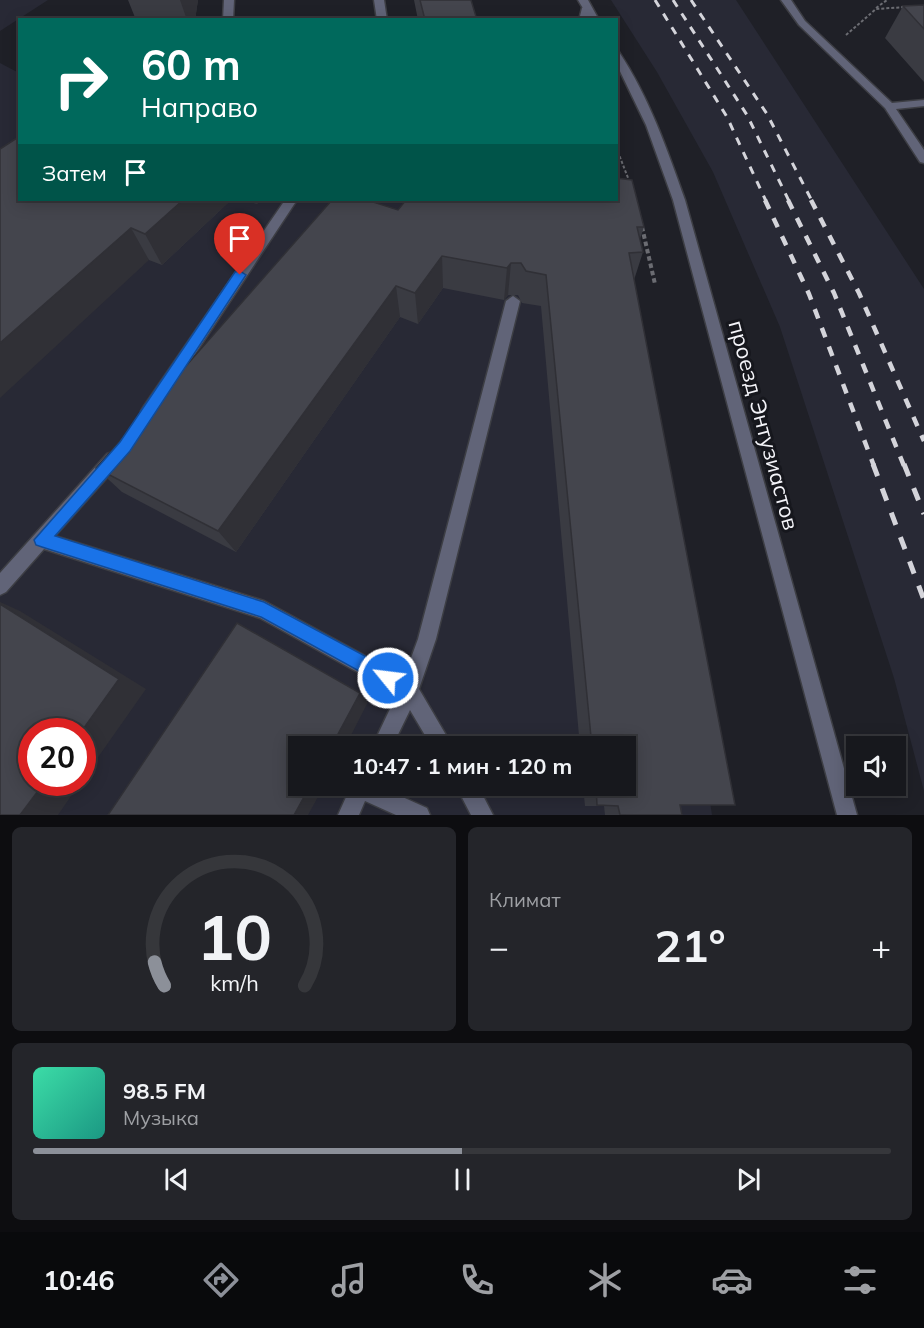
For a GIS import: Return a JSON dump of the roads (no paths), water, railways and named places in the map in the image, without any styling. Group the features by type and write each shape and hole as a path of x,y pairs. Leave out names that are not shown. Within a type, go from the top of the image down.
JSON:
{"street":[{"path":"228,18 229,0"},
{"path":"379,0 382,18"},
{"path":"786,0 802,23 889,106 924,159"},
{"path":"585,4 594,18"},
{"name":"проезд Энтузиастов","path":"618,58 634,86 662,152 679,200 847,815"},
{"path":"889,106 924,104"},
{"path":"142,422 290,201"},
{"path":"387,736 409,690 427,639 513,301"},
{"path":"0,586 125,447"},
{"path":"42,540 264,610 409,690 436,736"},
{"path":"348,815 357,796"},
{"path":"378,796 420,815"},
{"path":"472,796 483,815"}],"railway":[{"path":"655,0 727,117 766,201"},
{"path":"673,0 747,115 789,201"},
{"path":"691,0 767,114 812,201"},
{"path":"765,200 809,294 874,466"},
{"path":"788,200 834,293 904,466"},
{"path":"811,200 859,293 924,441"},
{"path":"873,464 924,600"},
{"path":"904,464 924,514"}]}
